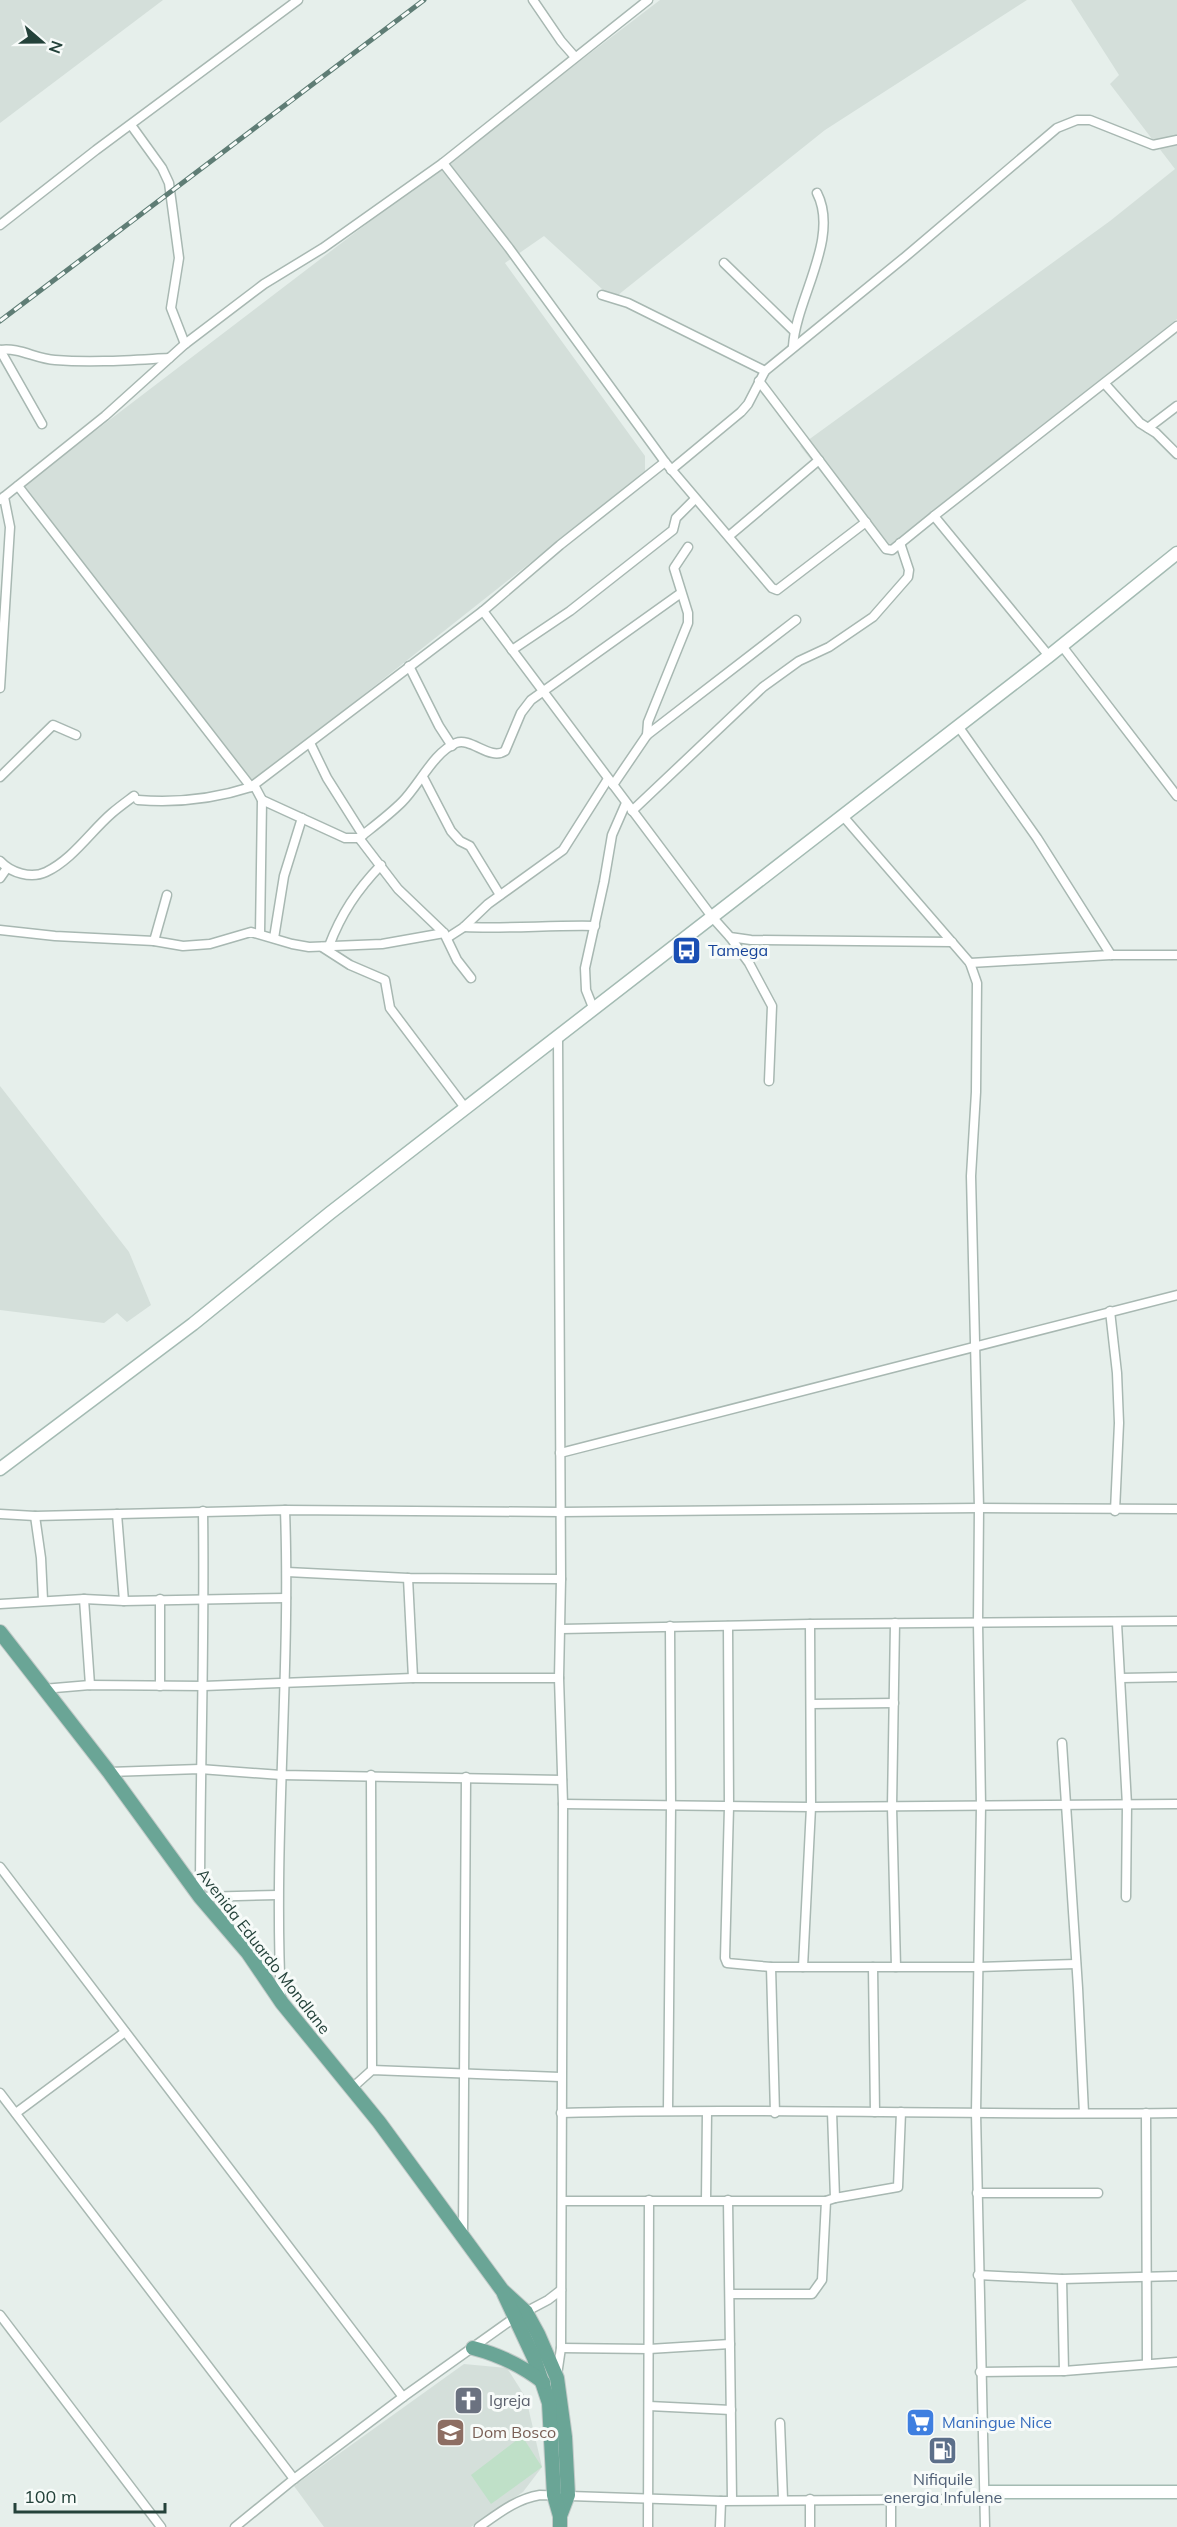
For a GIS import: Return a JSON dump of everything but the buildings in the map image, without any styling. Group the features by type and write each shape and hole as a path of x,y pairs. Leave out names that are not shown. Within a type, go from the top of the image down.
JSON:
{"main road":[{"path":"0,1469 183,1331 330,1213 1062,646 1177,553"},
{"name":"Avenida Eduardo Mondlane","path":"0,1632 109,1772 200,1897 248,1953 282,2003 352,2088 520,2315 534,2358 550,2380 550,2423 561,2495 560,2522"},
{"path":"473,2348 502,2356 550,2380"},
{"path":"985,2499 989,2492 1177,2492"}],"street":[{"path":"0,225 298,0"},
{"path":"533,0 575,57"},
{"path":"0,688 3,607 10,527 2,499 105,416 185,344 264,284 323,248 443,163 648,0"},
{"path":"671,470 741,412 748,404 765,371 905,257 1057,128 1077,120 1090,120 1152,145 1177,140"},
{"path":"131,125 162,168 169,183 179,258 171,308 185,344"},
{"path":"443,163 509,248 671,470 772,588 777,590 866,522"},
{"path":"794,346 794,331 822,237 824,207 817,193"},
{"path":"724,262 794,331"},
{"path":"602,295 628,303 765,371"},
{"path":"759,381 889,550 1177,326"},
{"path":"42,424 0,350 10,349 53,360 114,362 169,358"},
{"path":"1105,384 1140,423 1156,433 1177,454"},
{"path":"1148,428 1177,406"},
{"path":"729,536 819,459"},
{"path":"0,878 3,865 33,876 47,872 76,850 111,814 136,798 162,802 191,799 226,795 252,786 483,611 560,545 665,462"},
{"path":"18,486 262,801 348,839 361,837 403,801 435,760 458,742 501,754 509,744 520,712 542,691 681,593"},
{"path":"512,650 570,611 673,530 676,518 695,499"},
{"path":"934,516 1049,656"},
{"path":"632,811 763,687 873,617 909,577 900,543"},
{"path":"647,735 648,722 688,623 688,613 674,568 688,547"},
{"path":"483,611 749,963 772,1006 769,1081"},
{"path":"0,930 55,936 154,941 183,946 210,944 251,932 292,944 325,947 382,944 446,936 464,927 500,895 563,850 647,735 796,620"},
{"path":"1062,646 1177,796"},
{"path":"409,666 439,726 452,746"},
{"path":"0,777 53,725 76,735"},
{"path":"958,726 1037,838 1111,955"},
{"path":"310,743 361,837 405,895 446,936 457,960 471,978"},
{"path":"423,777 451,831 460,841 470,846 500,895"},
{"path":"260,933 262,801"},
{"path":"594,1010 585,980 589,948 612,835 626,803"},
{"path":"842,815 970,963 977,983 971,1176 979,1508 981,1806 976,2113 985,2527"},
{"path":"274,938 284,876 302,818"},
{"path":"325,947 361,886 381,865"},
{"path":"154,941 167,895"},
{"path":"464,927 502,929 563,925 595,926"},
{"path":"730,937 751,940 952,942"},
{"path":"325,947 350,965 385,980 390,1008 466,1108"},
{"path":"970,963 1111,955 1177,955"},
{"path":"550,2380 561,2349 562,2201 560,2077 563,1804 559,1678 561,1512 558,1038"},
{"path":"560,1453 1177,1295"},
{"path":"1110,1311 1117,1373 1119,1423 1115,1510"},
{"path":"0,1514 35,1516 285,1510 561,1512 979,1508 1177,1509"},
{"path":"282,2003 278,1895 287,1572 285,1510"},
{"path":"203,1511 204,1686 200,1769 200,1897 278,1895"},
{"path":"117,1514 124,1601"},
{"path":"35,1516 41,1558 43,1600"},
{"path":"287,1572 408,1578 561,1579"},
{"path":"408,1578 413,1678"},
{"path":"0,1604 84,1599 124,1601 286,1598"},
{"path":"84,1599 90,1685"},
{"path":"160,1599 160,1686"},
{"path":"561,1629 895,1623 1177,1622"},
{"path":"895,1623 892,1807 896,1967"},
{"path":"1117,1623 1127,1805 1126,1897"},
{"path":"803,1967 811,1807 810,1624"},
{"path":"668,2110 670,1626"},
{"path":"728,1626 729,1807 725,1958 727,1963 771,1967 978,1967 1076,1964"},
{"path":"1121,1678 1177,1677"},
{"path":"43,1689 90,1685 204,1686 413,1678 559,1678"},
{"path":"811,1704 894,1703"},
{"path":"1062,1743 1084,2113"},
{"path":"109,1772 200,1769 281,1775 562,1780"},
{"path":"371,1775 372,2070"},
{"path":"463,2236 466,1778"},
{"path":"563,1804 729,1807 1177,1804"},
{"path":"0,1867 403,2397"},
{"path":"771,1967 775,2113"},
{"path":"873,1967 875,2112"},
{"path":"16,2113 126,2032"},
{"path":"352,2088 372,2070 560,2077"},
{"path":"0,2093 294,2479"},
{"path":"561,2113 668,2110 775,2113 1177,2113"},
{"path":"706,2200 707,2112"},
{"path":"730,2294 812,2294 818,2289 822,2280 831,2200 832,2112"},
{"path":"562,2201 831,2200 898,2187 901,2112"},
{"path":"1146,2114 1147,2363"},
{"path":"977,2193 1098,2193"},
{"path":"648,2527 649,2200"},
{"path":"728,2200 732,2499"},
{"path":"978,2276 1062,2279 1177,2276"},
{"path":"1062,2279 1064,2371"},
{"path":"235,2527 294,2479 403,2397 520,2315 561,2290"},
{"path":"0,2315 161,2527"},
{"path":"561,2349 649,2349 730,2344"},
{"path":"980,2372 1064,2371 1177,2362"},
{"path":"649,2406 731,2410"},
{"path":"780,2423 783,2499"},
{"path":"479,2527 512,2504 527,2498 561,2495 721,2500 985,2499"},
{"path":"891,2498 891,2527"},
{"path":"810,2499 810,2527"},
{"path":"720,2527 721,2500"}],"shaded area":[{"path":"0,0 163,0 0,123"},
{"path":"660,0 1027,0 825,130 613,299 544,236 505,263 645,456 645,472 247,787 19,489"},
{"path":"1071,0 1177,0 1177,319 885,552 800,446 1110,221 1175,169 1110,84 1119,75"},
{"path":"0,1086 129,1252 151,1305 127,1322 117,1313 104,1323 0,1310"},
{"name":"Dom Bosco","path":"464,2364 507,2368 526,2398 542,2467 523,2492 471,2527 324,2527 294,2486"}],"green space":[{"path":"522,2436 542,2467 491,2504 471,2475"}],"railway":[{"path":"0,321 424,0"}],"place":[{"name":"Tamega","path":"687,950"},
{"name":"Igreja","path":"468,2400"},
{"name":"Maningue Nice","path":"921,2422"},
{"name":"Dom Bosco","path":"451,2432"},
{"name":"Nifiquile energia Infulene","path":"943,2451"}]}
